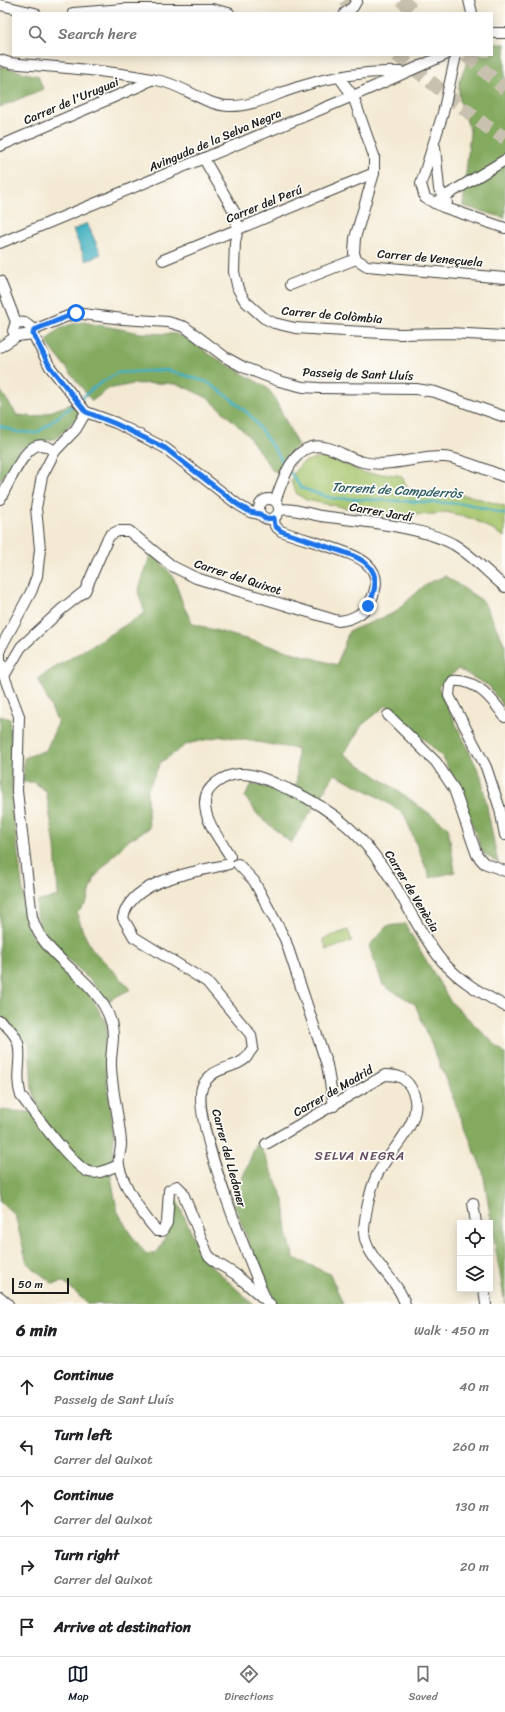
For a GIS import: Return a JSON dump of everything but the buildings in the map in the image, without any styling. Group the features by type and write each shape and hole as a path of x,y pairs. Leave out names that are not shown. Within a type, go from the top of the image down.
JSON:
{"street":[{"path":"346,12 353,7 357,0"},
{"path":"469,0 472,12"},
{"path":"0,5 30,12"},
{"path":"86,12 124,9 212,9 225,12"},
{"path":"493,33 505,33"},
{"name":"Avinguda de la Selva Negra","path":"0,253 2,242 204,159 353,96 403,72 443,56"},
{"path":"456,56 435,141 421,184 425,198 434,203 505,228"},
{"path":"0,60 10,63 80,69 152,79 169,84 217,104 230,106 245,104 303,85 360,72 403,72"},
{"path":"290,285 356,259 354,253 355,238 374,173 374,156 353,96 339,77"},
{"name":"Carrer de l'Uruguai","path":"0,146 142,85 152,79"},
{"path":"435,141 439,189 456,211"},
{"name":"Carrer de Colòmbia","path":"204,159 235,214 238,229 235,242 234,272 238,289 245,301 254,310 274,323 295,328 400,334 450,333 505,336"},
{"path":"434,203 505,160"},
{"name":"Carrer del Perú","path":"163,260 374,173"},
{"name":"Carrer de Veneçuela","path":"356,259 367,266 505,278"},
{"path":"0,281 16,322 14,324 13,331 17,336 0,347"},
{"name":"Passeig de Sant Lluís","path":"17,336 34,332 76,313 123,319 168,322 185,327 225,357 279,381 311,388 416,389 451,397 505,417"},
{"path":"16,322 25,323 34,332 50,367 80,405 165,448 237,504 250,512 260,514 265,519 277,514 278,504 275,501 268,499 261,502 259,506 260,514"},
{"path":"80,405 76,429 55,451 46,465 38,489 36,508 40,549 37,576 31,592 0,649 0,660 4,676 19,716 17,792 32,918 36,931 43,942 91,987 107,1011 112,1022 113,1050 111,1065 122,1147 119,1165 131,1195 157,1231 162,1231 167,1223 169,1190 177,1186 182,1191 208,1255 267,1301"},
{"path":"0,499 28,452 35,446 43,445 55,451"},
{"path":"275,501 288,469 299,454 311,447 329,447 344,455 364,462 391,462 446,457 505,477"},
{"name":"Carrer Jardí","path":"277,514 285,509 412,530 453,544 505,587"},
{"name":"Carrer del Quixot","path":"4,676 21,647 62,609 85,592 107,540 110,535 118,531 129,531 172,566 196,578 338,621 349,619 362,613 368,606 376,587 374,572 369,566 355,555 281,531 275,526 277,514"},
{"path":"505,718 489,697 473,685 460,681 454,682 450,686 450,696 489,774 500,809 505,834"},
{"path":"388,715 436,762 454,789 477,855 484,863 505,871"},
{"name":"Carrer de Venècia","path":"334,1106 327,1064 286,939 254,881 232,861 205,809 205,800 208,790 229,776 244,774 262,778 326,809 352,829 372,851 394,884 420,931 442,961 469,986 505,1006"},
{"name":"Carrer del Lledoner","path":"232,861 151,885 133,898 125,910 123,918 134,937 207,982 251,1035 253,1048 245,1059 211,1074 202,1086 201,1104 209,1143 232,1217 267,1301"},
{"path":"0,1021 7,1025 20,1045 21,1057 17,1084 21,1096 71,1157 85,1170 98,1172 119,1165"},
{"name":"Carrer de Madrid","path":"266,1144 334,1106 385,1075 402,1078 412,1090 414,1114 409,1127 376,1176 364,1230 369,1249 394,1281 405,1304"},
{"path":"473,1203 476,1220"},
{"path":"484,1292 486,1304"},
{"path":"0,1297 8,1304"}],"green space":[{"path":"493,44 505,44 505,218 463,206 470,131 459,98 459,81 467,63 475,56 493,56"},
{"path":"0,66 38,76 43,89 0,107"},
{"path":"83,322 141,333 176,334 193,341 209,354 266,387 273,395 298,446 282,461 279,471 273,471 247,434 208,398 180,385 167,383 133,384 108,389 92,401 48,344 48,339 60,329 68,325"},
{"path":"0,390 17,415 36,417 71,404 80,411 78,416 57,438 31,444 21,449 0,481"},
{"path":"317,458 331,458 364,473 398,475 402,477 412,496 454,494 470,496 505,506 505,537 473,519 446,512 436,514 382,515 306,500 297,494 291,482 297,468 307,461"},
{"path":"151,552 173,576 184,607 193,624 337,665 349,631 394,613 426,584 445,576 483,601 505,645 505,709 489,686 458,669 438,687 481,776 498,863 483,853 462,796 442,756 387,705 362,725 344,754 448,827 455,872 430,878 404,814 375,795 335,774 291,843 258,815 245,797 252,784 282,792 297,784 297,749 222,736 187,744 160,763 147,791 149,828 126,842 95,877 86,904 77,913 83,932 92,949 131,989 108,1001 89,979 42,934 36,914 37,902 58,896 55,846 46,791 34,782 23,782 24,758 46,750 58,723 38,678 145,613 138,592"},
{"path":"0,716 10,719 13,814 23,892 32,936 91,996 106,1023 108,1042 106,1072 114,1138 111,1176 117,1210 129,1232 146,1254 158,1252 172,1222 174,1194 203,1258 253,1304 88,1304 64,1282 53,1284 27,1263 15,1215 0,1201 0,1110 41,1113 32,1088 29,1044 0,1015"},
{"path":"405,924 450,1001 505,1054 505,1304 493,1232 493,1220 491,1220 483,1172 415,1004 383,985 369,946 387,926"},
{"path":"348,930 352,941 327,950 323,939"},
{"path":"258,1140 284,1200 287,1233 294,1258 330,1274 343,1304 271,1304 274,1298 252,1252 233,1201"}],"water":[{"path":"87,223 101,254 86,261 73,230"}],"waterway":[{"name":"Torrent de Campderròs","path":"80,400 93,388 117,373 167,370 207,382 230,398 251,416 286,466"},
{"name":"Torrent de Campderròs","path":"0,426 17,432 37,433 76,403"},
{"name":"Torrent de Campderròs","path":"290,472 301,488 331,498 468,504 505,514"}],"tunnel":[{"path":"345,0 353,12"},
{"path":"401,0 415,12"},
{"path":"398,56 486,126 505,138"},
{"path":"467,56 505,89"}],"district":[{"name":"SELVA NEGRA","path":"360,1155"}],"route":[{"path":"76,313 64,316 34,330 35,332 33,334 50,367 86,412 116,424 165,448 237,504 250,512 260,514 265,519 268,520 274,518 275,526 281,531 355,555 362,559 374,572 376,581 374,594 368,606"}]}
